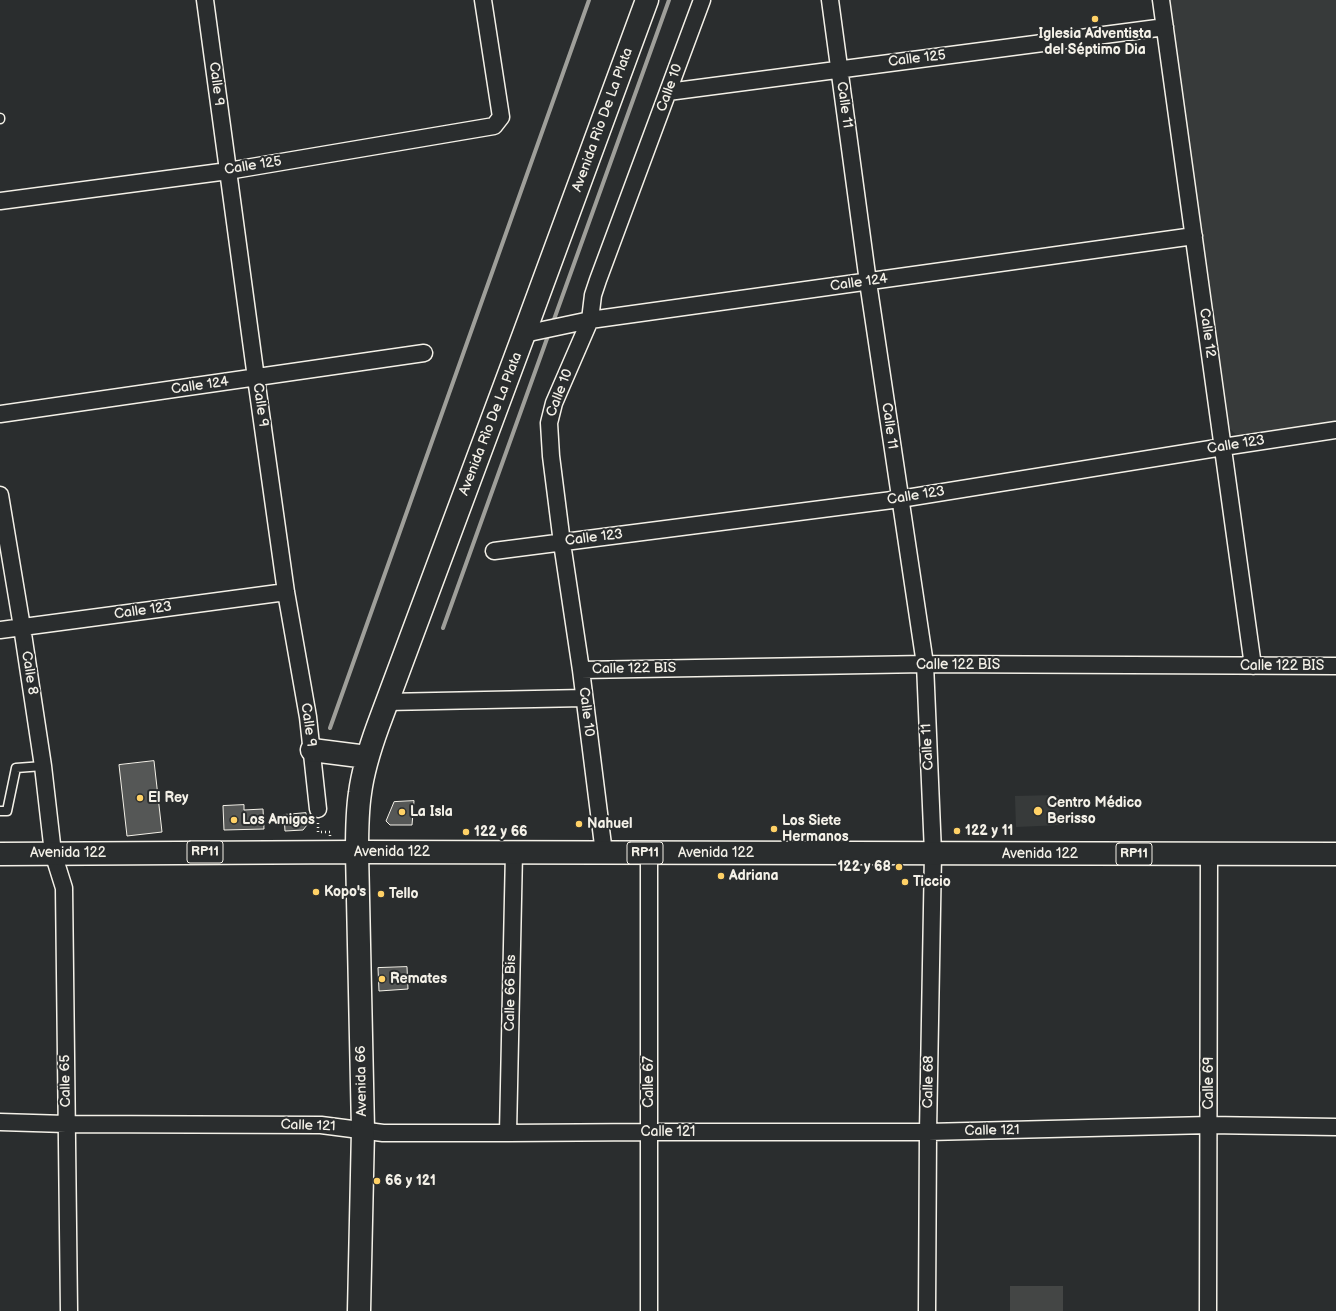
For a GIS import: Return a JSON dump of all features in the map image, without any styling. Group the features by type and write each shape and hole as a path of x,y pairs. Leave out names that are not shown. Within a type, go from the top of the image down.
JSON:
{"main road":[{"name":"Avenida Rìo De La Plata","path":"357,852 357,826 360,792 367,757 386,702 533,332 647,0"},
{"path":"312,750 367,757"},
{"name":"Avenida 122","path":"0,854 332,852 1336,854"},
{"name":"Avenida 66","path":"357,852 363,1130 359,1311"}],"street":[{"name":"Calle 9","path":"205,0 286,592 308,717 318,809"},
{"name":"Calle 125","path":"0,201 228,171 494,126 501,117 483,0"},
{"name":"Calle 10","path":"604,853 581,670 562,543 551,456 549,423 554,403 590,320 593,295 598,280 702,0"},
{"name":"Calle 11","path":"830,0 868,282 925,664 933,853"},
{"name":"Calle 12","path":"1161,0 1253,666"},
{"name":"Calle 125","path":"668,92 1165,27"},
{"name":"Calle 124","path":"533,332 590,320 1194,236"},
{"name":"Calle 124","path":"0,414 424,353"},
{"name":"Calle 123","path":"494,551 900,499 1336,430"},
{"name":"Calle 8","path":"0,495 43,766 53,853"},
{"name":"Calle 123","path":"0,630 286,592"},
{"name":"Calle 122 BIS","path":"581,670 925,664 1336,666"},
{"path":"386,702 584,698"},
{"name":"Calle 66 Bis","path":"508,1133 514,852"},
{"name":"Calle 65","path":"53,853 64,888 69,1311"},
{"name":"Calle 67","path":"648,853 649,1311"},
{"name":"Calle 68","path":"927,1311 928,1132 933,853"},
{"name":"Calle 69","path":"1208,1311 1209,854"},
{"name":"Calle 121","path":"0,1122 66,1124 321,1125 383,1133 928,1132 1208,1125 1336,1127"}],"lane":[{"path":"0,811 6,811 16,768 43,766"}],"path":[{"path":"318,809 318,832 330,832 332,852"}],"shaded area":[{"path":"1169,0 1336,0 1336,423 1239,437 1230,429"},
{"name":"Centro Médico Berisso","path":"1059,795 1060,825 1016,827 1015,796"},
{"path":"1010,1286 1063,1286 1063,1311 1010,1311"}],"building":[{"name":"El Rey","path":"154,761 162,832 127,836 119,765"},
{"name":"La Isla","path":"414,801 412,825 390,825 386,821 394,802"},
{"path":"244,805 244,810 263,809 264,829 224,830 223,806"},
{"path":"306,813 307,825 303,830 285,831 284,815"},
{"path":"407,967 408,989 379,991 378,968"}],"waterway":[{"path":"330,728 589,0"},
{"path":"552,325 669,0"},
{"path":"443,628 549,333"}],"place":[{"name":"Iglesia Adventista del Séptimo Dia","path":"1095,19"},
{"name":"El Rey","path":"140,798"},
{"name":"Centro Médico Berisso","path":"1038,811"},
{"name":"La Isla","path":"402,812"},
{"name":"Los Amigos","path":"234,820"},
{"name":"Nahuel","path":"579,824"},
{"name":"Los Siete Hermanos","path":"774,829"},
{"name":"122 y 11","path":"957,831"},
{"name":"122 y 66","path":"466,832"},
{"name":"122 y 68","path":"899,867"},
{"name":"Adriana","path":"721,876"},
{"name":"Ticcio","path":"905,882"},
{"name":"Kopo's","path":"316,892"},
{"name":"Tello","path":"381,894"},
{"name":"Remates","path":"382,979"},
{"name":"66 y 121","path":"377,1181"}]}
